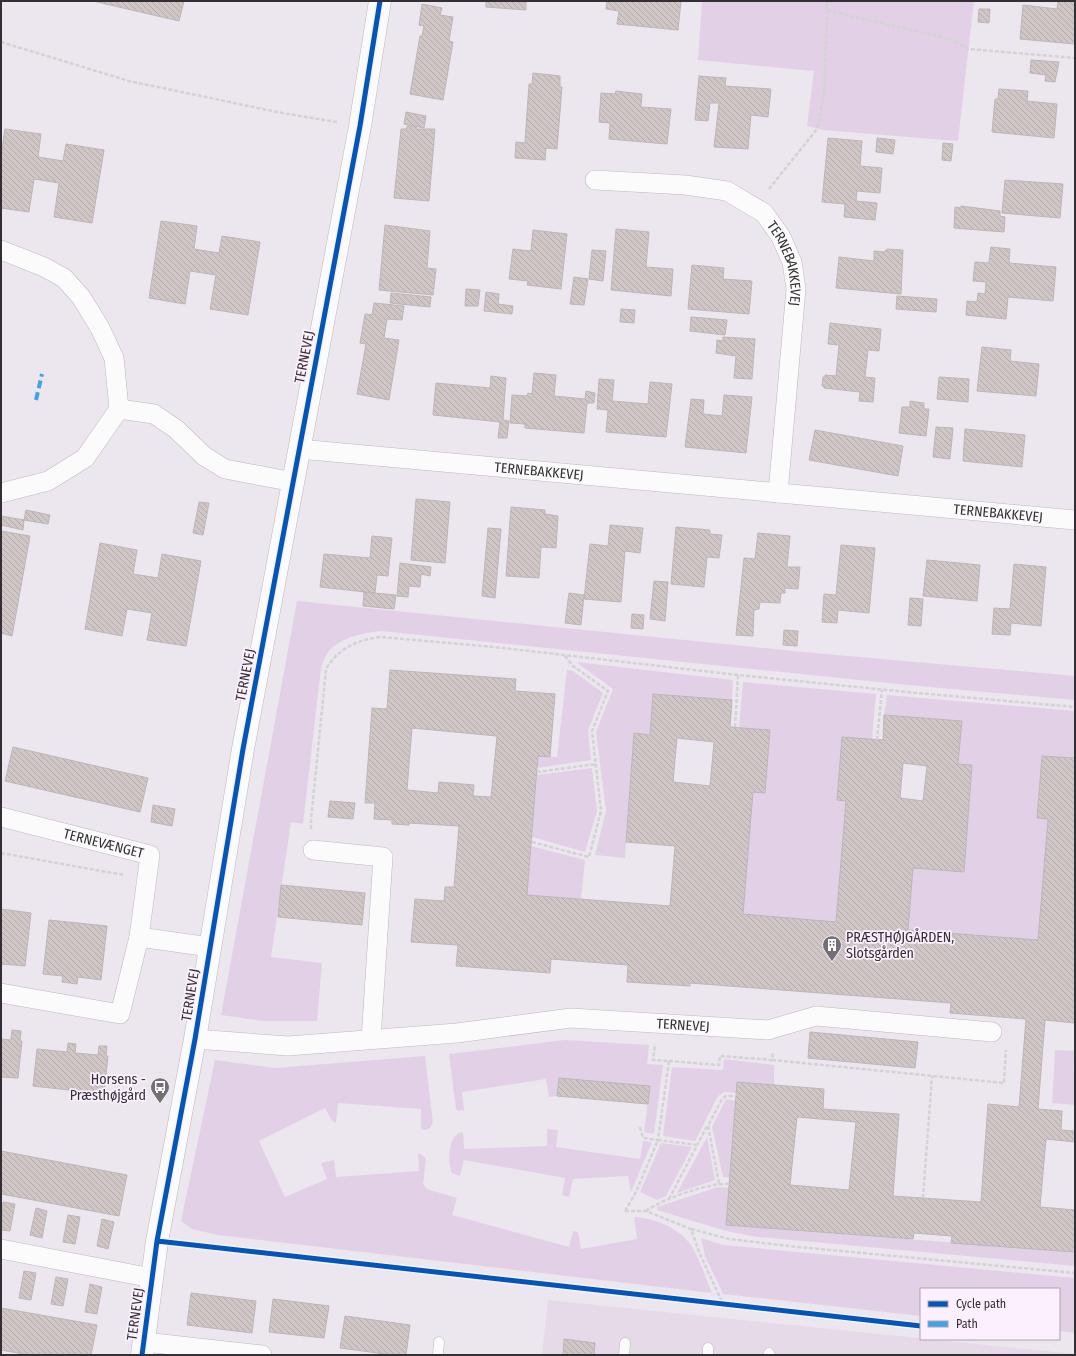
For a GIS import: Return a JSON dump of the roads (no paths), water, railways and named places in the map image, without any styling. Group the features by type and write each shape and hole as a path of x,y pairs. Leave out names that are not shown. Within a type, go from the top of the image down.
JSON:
{"street":[{"name":"TERNEVEJ","path":"143,1348 157,1240 195,1039 243,749 360,126 380,1"},
{"name":"TERNEBAKKEVEJ","path":"595,180 685,185 727,191 764,213 781,236 792,262 796,290 778,493"},
{"path":"1,250 44,267 64,278 81,297 100,328 114,358 118,409 85,458 48,481 1,493"},
{"path":"118,409 154,414 176,429 204,456 225,469 294,482"},
{"name":"TERNEBAKKEVEJ","path":"299,449 778,493 1075,516"},
{"name":"TERNEVÆNGET","path":"1,818 150,855 139,937 120,1014 1,993"},
{"path":"313,850 383,857 371,1038"},
{"path":"139,937 210,947"},
{"name":"TERNEVEJ","path":"195,1039 288,1046 371,1038 457,1033 571,1018 768,1030 816,1016 1000,1037"},
{"name":"TERNEVEJ","path":"1,1249 152,1278"},
{"path":"143,1348 262,1355"}],"lane":[{"path":"438,1355 439,1342"},
{"path":"624,1355 625,1343"}],"place":[{"name":"PRÆSTHØJGÅRDEN, Slotsgården","path":"832,962"},
{"name":"Horsens - Præsthøjgård","path":"160,1104"}]}
